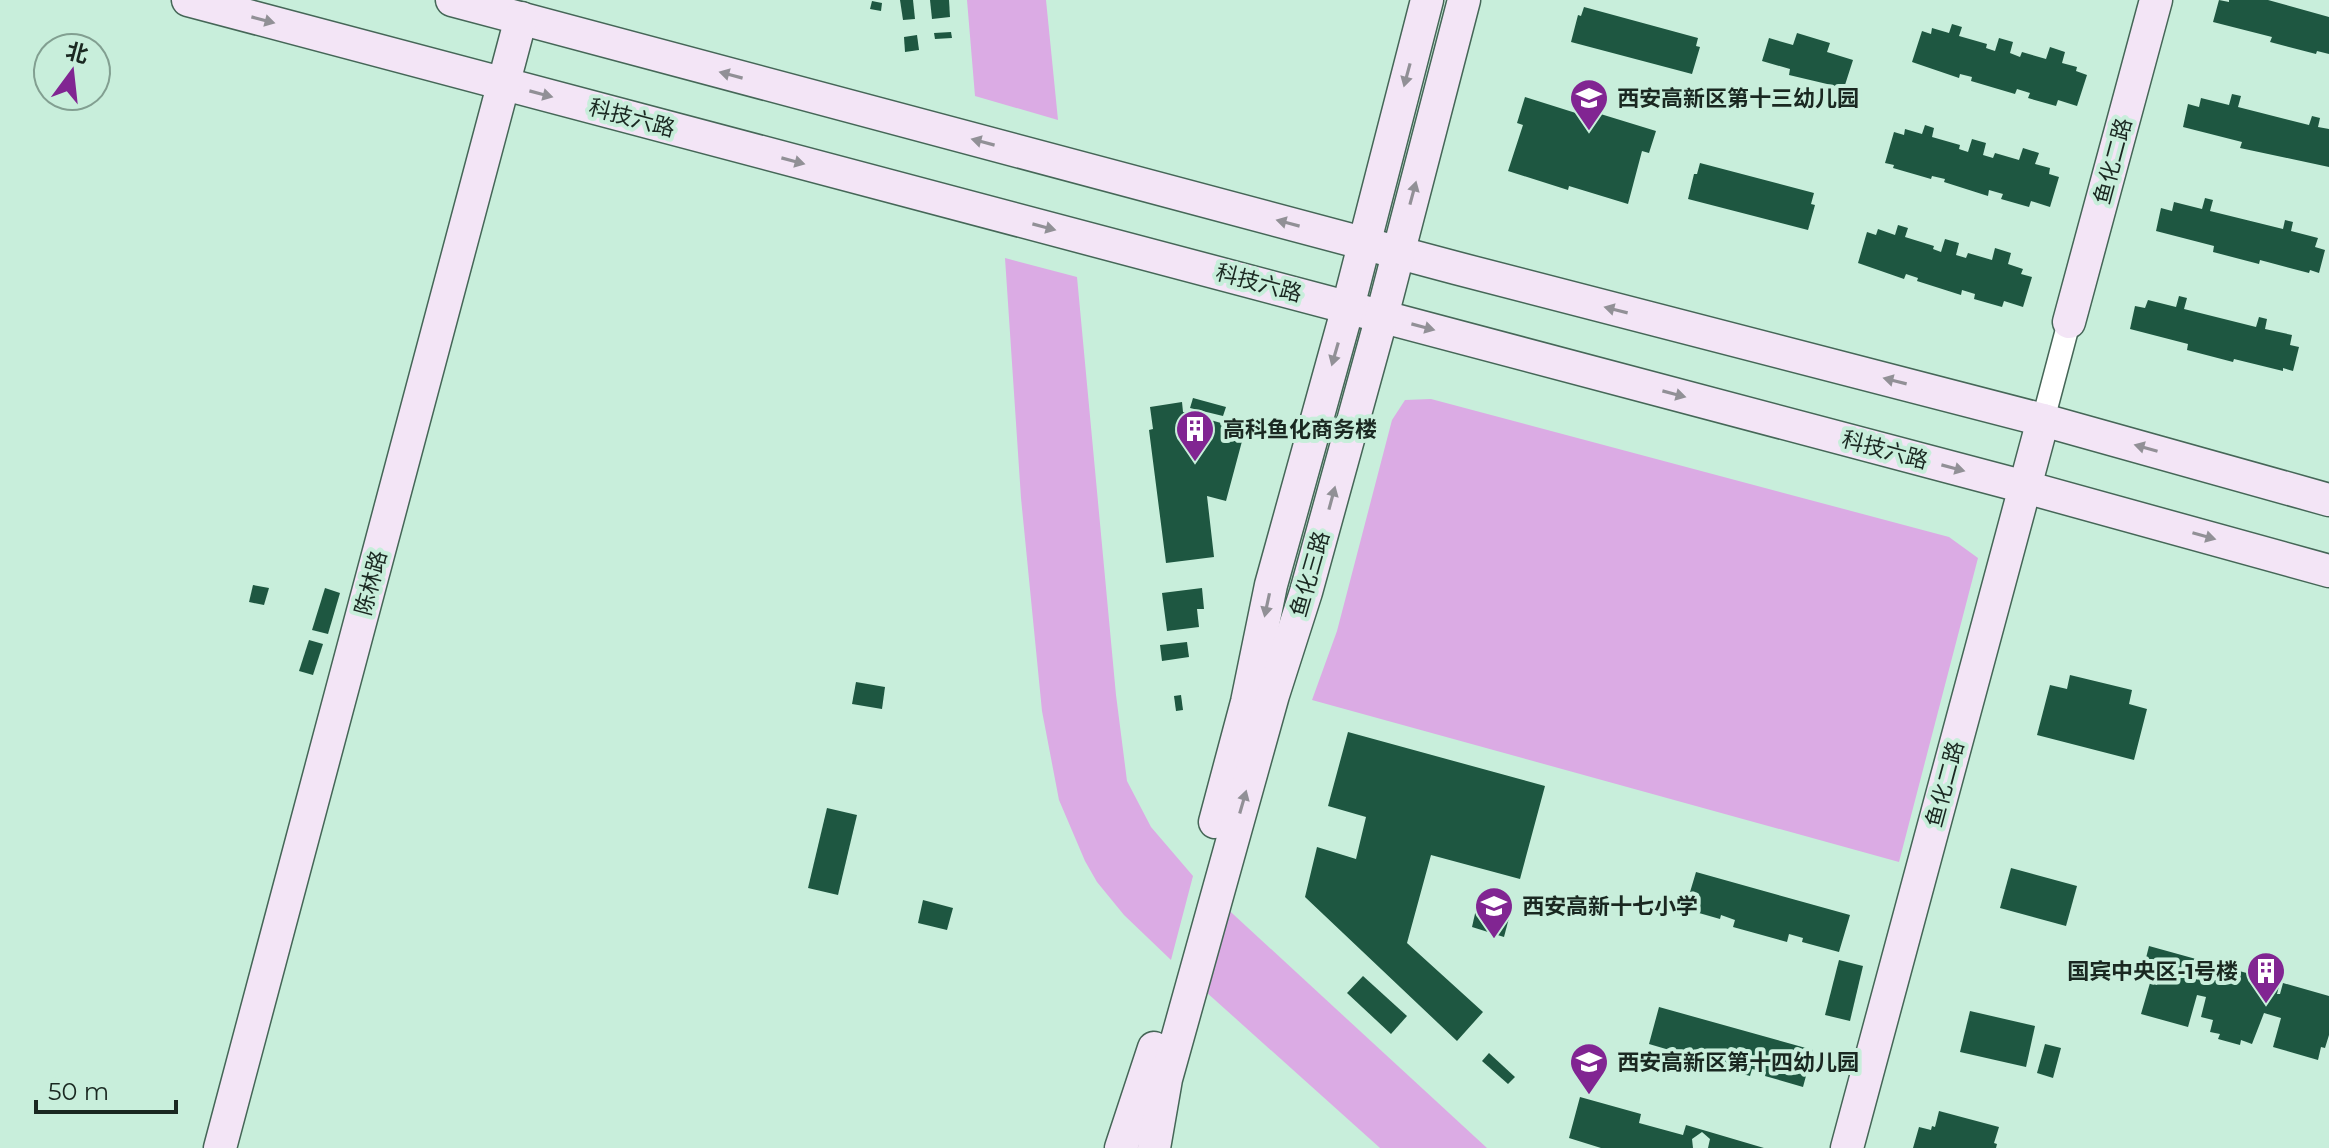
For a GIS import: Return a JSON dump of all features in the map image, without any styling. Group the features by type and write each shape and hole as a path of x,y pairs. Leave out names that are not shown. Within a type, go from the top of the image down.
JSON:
{"street":[{"name":"科技六路","path":"188,0 2025,487 2329,571"},
{"path":"452,0 1397,252 2043,420 2329,500"},
{"name":"鱼化三路","path":"1121,1148 1147,1076 1247,702 1271,585 1348,307 1427,0"},
{"name":"鱼化三路","path":"1154,1148 1175,1048 1269,710 1306,592 1464,0"},
{"name":"鱼化二路","path":"2069,322 2156,0"},
{"name":"陈林路","path":"220,1148 521,18"},
{"path":"2043,420 2069,322"},
{"name":"鱼化二路","path":"1847,1148 2043,420"}],"shaded area":[{"path":"967,0 1046,0 1058,120 975,96"},
{"path":"1005,258 1077,277 1116,695 1127,781 1151,827 1193,876 1171,960 1124,915 1097,882 1059,800 1042,711 1021,498"},
{"path":"1431,399 1949,537 1978,558 1899,862 1312,700 1337,631 1392,420 1405,400"},
{"path":"1208,891 1487,1148 1380,1148 1186,974"}],"building":[{"path":"900,0 913,0 915,19 903,20"},
{"path":"930,0 949,0 950,17 932,19"},
{"path":"2219,0 2268,0 2329,17 2329,54 2317,51 2316,54 2270,42 2272,37 2213,22"},
{"path":"872,1 882,3 881,11 870,9"},
{"path":"1584,7 1698,38 1696,46 1700,47 1692,74 1571,42 1578,15 1581,16"},
{"path":"1952,24 1962,27 1959,36 1987,44 1986,48 1995,51 1999,38 2013,42 2010,53 2020,57 2022,52 2046,59 2050,47 2065,52 2062,63 2077,67 2076,71 2087,75 2077,106 2058,100 2056,106 2028,98 2030,93 2017,89 2015,94 1971,81 1972,77 1960,74 1959,78 1912,62 1922,31 1931,34 1932,28 1949,33"},
{"path":"951,32 952,38 935,39 934,33"},
{"path":"1797,33 1830,43 1827,52 1853,60 1844,88 1789,75 1790,69 1762,61 1769,38 1793,45"},
{"path":"917,35 919,50 905,52 904,37"},
{"path":"2232,94 2241,96 2238,107 2309,125 2312,116 2320,118 2318,127 2329,129 2329,167 2240,148 2242,142 2183,127 2188,104 2199,107 2201,98 2229,105"},
{"path":"1525,97 1579,114 1581,108 1656,131 1649,153 1642,151 1628,204 1569,186 1568,190 1508,171 1523,125 1517,123"},
{"path":"1925,125 1934,128 1932,137 1960,145 1959,149 1968,152 1972,139 1986,143 1983,155 1993,158 1995,153 2019,160 2023,148 2039,153 2035,164 2050,168 2049,174 2059,177 2050,207 2031,201 2029,207 2001,199 2003,194 1989,190 1988,196 1944,182 1945,179 1932,176 1931,179 1885,163 1894,132 1904,135 1905,129 1922,134"},
{"path":"1700,163 1814,193 1811,204 1815,205 1808,230 1688,199"},
{"path":"2205,198 2213,200 2210,211 2283,229 2285,220 2293,222 2291,231 2318,238 2315,247 2325,250 2319,273 2260,260 2259,264 2213,252 2214,246 2156,231 2161,208 2172,211 2174,202 2202,209"},
{"path":"1898,225 1908,228 1905,237 1934,246 1933,249 1941,252 1945,239 1959,243 1956,255 1966,258 1968,253 1992,260 1995,248 2011,253 2008,264 2023,269 2021,274 2032,277 2023,307 2004,301 2002,307 1974,299 1975,294 1962,290 1961,295 1917,281 1918,278 1906,274 1904,279 1858,263 1867,232 1876,235 1878,229 1895,235"},
{"path":"2179,296 2187,298 2184,309 2256,327 2259,317 2267,319 2265,329 2292,335 2290,345 2299,347 2293,371 2234,359 2233,362 2187,350 2188,344 2130,329 2135,306 2145,308 2148,300 2176,307"},
{"path":"1193,398 1226,407 1223,416 1190,408"},
{"name":"高科鱼化商务楼","path":"1182,402 1183,412 1245,430 1226,501 1207,496 1214,557 1166,563 1149,430 1153,429 1150,407"},
{"path":"253,585 269,588 264,605 249,602"},
{"path":"325,588 340,593 328,634 312,630"},
{"path":"1202,588 1204,609 1197,609 1199,627 1167,631 1162,593"},
{"path":"309,640 323,644 313,675 299,671"},
{"path":"1187,642 1189,657 1162,661 1160,645"},
{"path":"2070,675 2132,690 2129,704 2147,709 2134,760 2037,735 2050,685 2067,689"},
{"path":"856,682 885,687 882,709 852,704"},
{"path":"1181,695 1183,710 1176,711 1174,696"},
{"path":"1348,732 1545,786 1520,879 1431,855 1407,943 1483,1012 1457,1041 1305,897 1317,847 1356,859 1366,817 1328,806"},
{"path":"827,808 857,815 838,895 808,888"},
{"path":"2011,868 2077,886 2066,926 2000,908"},
{"path":"1696,872 1850,915 1839,952 1802,942 1803,938 1789,934 1787,942 1733,927 1735,920 1685,909"},
{"path":"923,900 953,908 947,930 918,923"},
{"path":"1477,905 1510,914 1504,937 1472,927"},
{"name":"国宾中央区-1号楼","path":"2149,946 2214,964 2211,975 2214,976 2217,965 2280,982 2277,994 2280,994 2283,983 2329,996 2329,1035 2325,1048 2321,1047 2318,1060 2273,1047 2281,1018 2264,1013 2252,1044 2241,1040 2240,1045 2218,1039 2220,1034 2210,1032 2213,1020 2201,1017 2206,997 2197,995 2188,1027 2141,1014 2150,983 2157,985 2159,978 2154,976 2153,982 2141,978"},
{"path":"1839,960 1863,966 1850,1021 1825,1015"},
{"path":"1363,976 1407,1016 1391,1034 1347,993"},
{"path":"1659,1007 1813,1050 1803,1087 1765,1076 1766,1072 1752,1069 1750,1076 1697,1061 1699,1054 1684,1050 1683,1054 1649,1044"},
{"path":"1970,1011 2035,1026 2026,1067 1960,1052"},
{"path":"2045,1044 2061,1048 2053,1078 2037,1073"},
{"path":"1489,1053 1515,1077 1508,1084 1482,1061"},
{"path":"1580,1097 1641,1114 1639,1123 1683,1135 1686,1125 1764,1148 1708,1148 1710,1139 1702,1132 1692,1139 1693,1148 1601,1148 1569,1138"},
{"path":"1939,1111 1999,1127 1994,1143 1997,1144 1996,1148 1913,1148 1919,1127 1931,1130 1932,1126 1935,1127"}],"place":[{"name":"西安高新区第十三幼儿园","path":"1589,132"},
{"name":"高科鱼化商务楼","path":"1195,463"},
{"name":"西安高新十七小学","path":"1494,940"},
{"name":"国宾中央区-1号楼","path":"2266,1005"},
{"name":"西安高新区第十四幼儿园","path":"1589,1096"}]}
